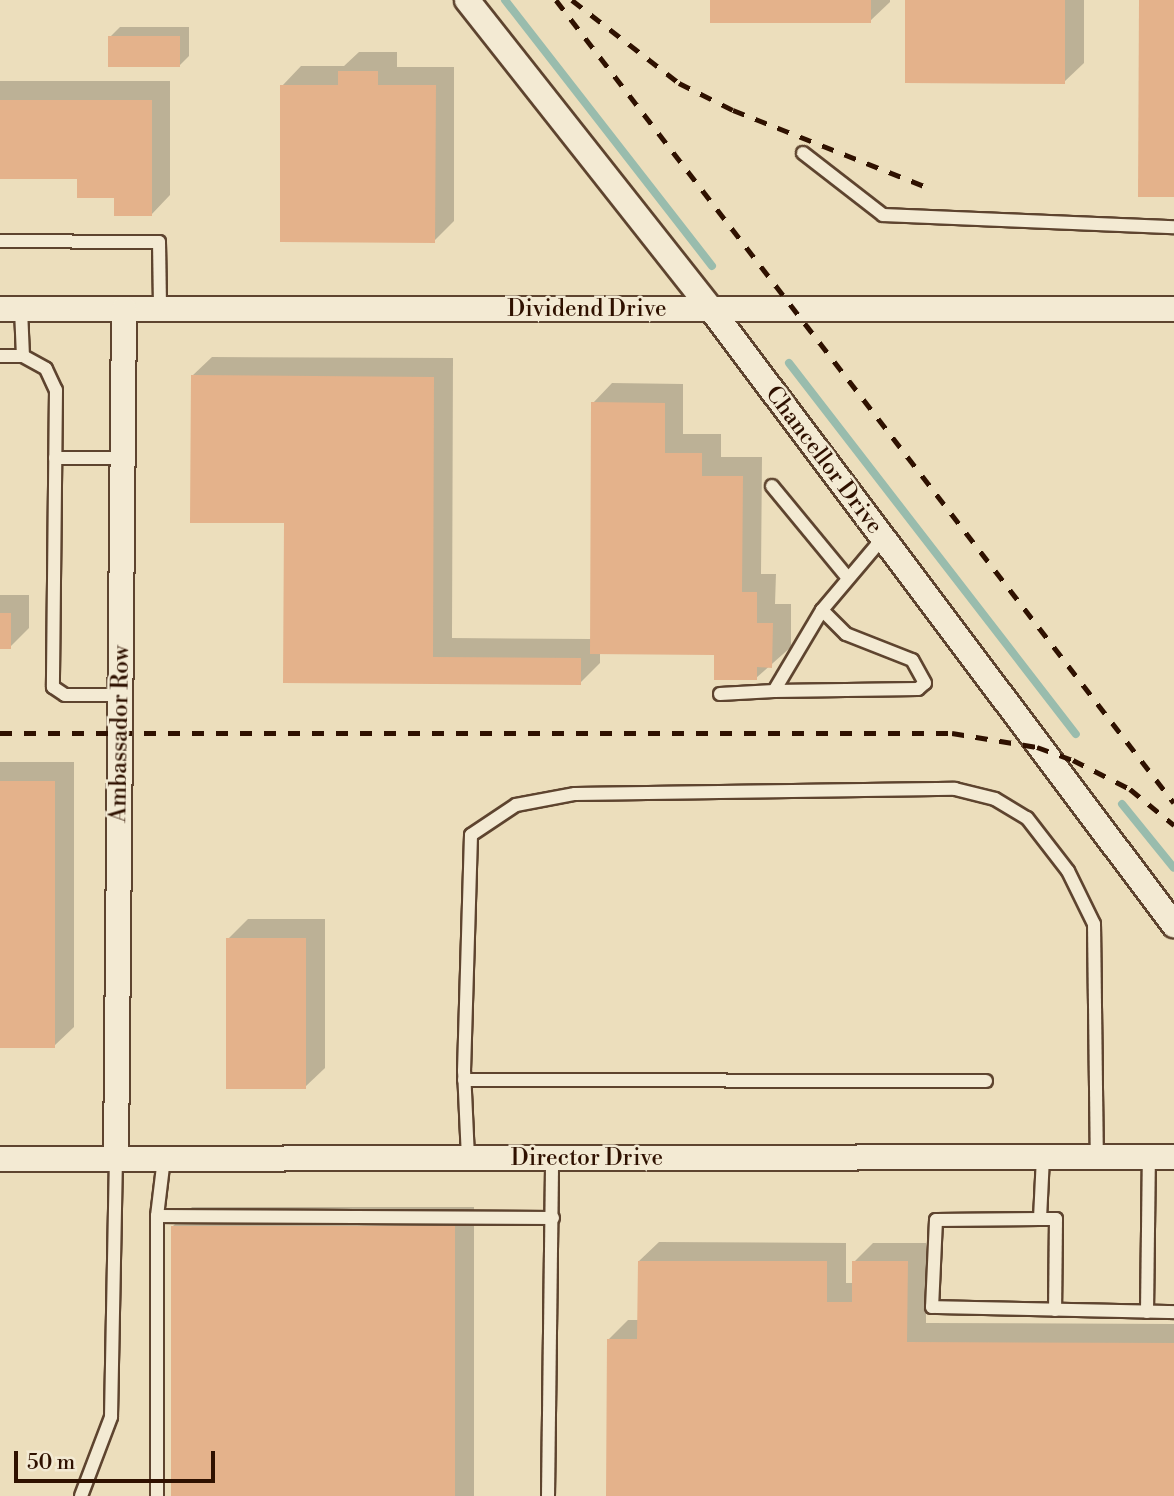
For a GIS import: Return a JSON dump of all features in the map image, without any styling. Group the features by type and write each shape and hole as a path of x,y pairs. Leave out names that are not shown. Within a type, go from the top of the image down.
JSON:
{"street":[{"name":"Chancellor Drive","path":"467,0 711,309 1174,925"},
{"name":"Dividend Drive","path":"11,310 1174,309"},
{"name":"Ambassador Row","path":"116,1158 124,310"},
{"name":"Director Drive","path":"0,1159 1174,1157"}],"lane":[{"path":"803,153 883,215 1174,227"},
{"path":"0,241 159,242 160,310"},
{"path":"11,310 23,356"},
{"path":"0,356 23,356 46,369 56,390 53,687 65,695 121,695"},
{"path":"55,458 123,458"},
{"path":"772,486 847,577"},
{"path":"774,691 822,610 847,577 882,539"},
{"path":"720,694 918,689 925,682 912,660 846,634 822,610"},
{"path":"468,1158 464,1080 471,835 516,805 575,794 955,789 995,799 1027,818 1068,871 1094,924 1097,1157"},
{"path":"464,1080 986,1081"},
{"path":"1040,1219 1042,1157"},
{"path":"1147,1312 1149,1157"},
{"path":"81,1496 111,1417 116,1158"},
{"path":"157,1496 157,1216 164,1158"},
{"path":"548,1496 552,1158"},
{"path":"157,1216 553,1218"},
{"path":"1055,1310 1056,1219 936,1220 932,1307 1055,1310 1147,1312 1174,1312"}],"building":[{"path":"710,0 871,0 871,23 710,23"},
{"path":"905,0 1065,0 1065,84 905,83"},
{"path":"1139,0 1174,0 1174,197 1138,197"},
{"path":"108,36 180,36 180,67 108,67"},
{"path":"338,71 378,71 378,85 436,85 435,243 280,242 280,85 338,85"},
{"path":"0,100 152,100 152,216 114,216 114,198 77,198 77,179 0,179"},
{"path":"191,375 434,377 433,657 581,658 581,685 283,683 284,523 190,523"},
{"path":"591,402 665,403 665,453 702,453 702,476 743,476 742,592 757,592 757,623 773,623 772,668 757,667 757,680 714,680 714,655 590,654"},
{"path":"0,613 11,613 11,649 0,649"},
{"path":"0,781 55,781 55,1048 0,1048"},
{"path":"226,938 306,938 306,1089 226,1089"},
{"path":"171,1226 455,1226 455,1496 171,1496"},
{"path":"638,1261 827,1261 827,1302 852,1302 852,1261 908,1261 907,1342 1174,1343 1174,1496 606,1496 607,1339 637,1339"}],"waterway":[{"path":"505,0 712,266"},
{"path":"789,363 1076,734"},
{"path":"1122,804 1174,868"}],"railway":[{"path":"556,0 1174,803"},
{"path":"572,0 679,83 733,110 924,186"},
{"path":"0,733 952,733 1037,747 1073,760 1130,789 1174,825"}]}
